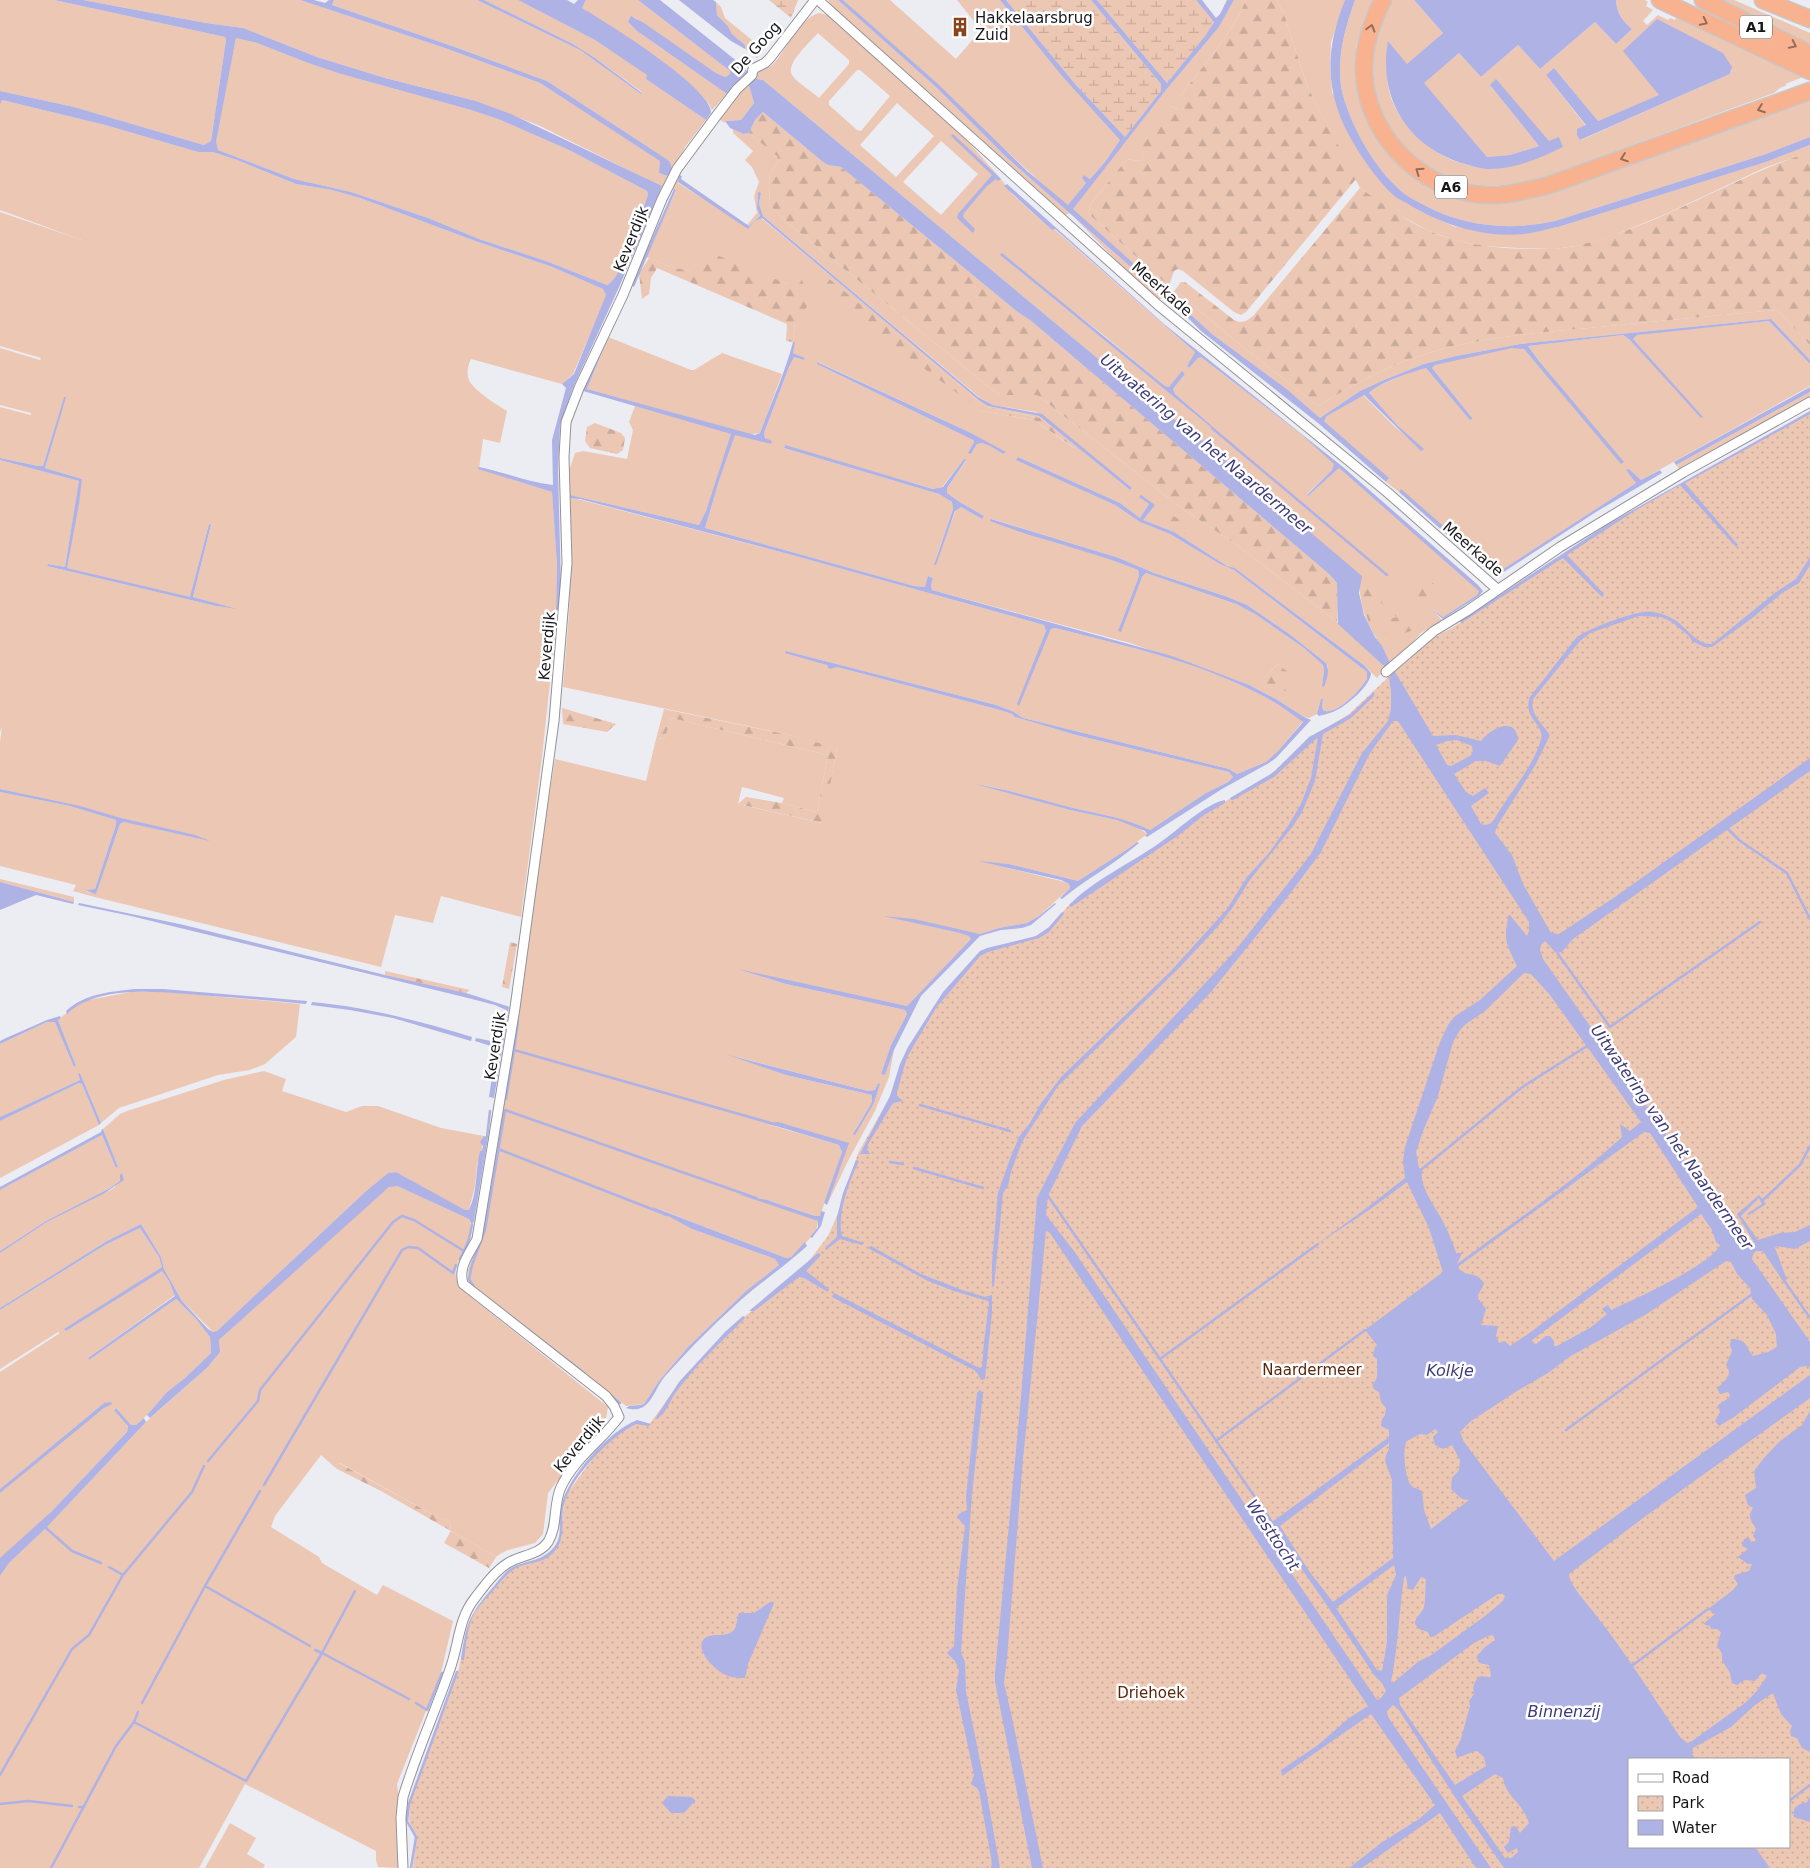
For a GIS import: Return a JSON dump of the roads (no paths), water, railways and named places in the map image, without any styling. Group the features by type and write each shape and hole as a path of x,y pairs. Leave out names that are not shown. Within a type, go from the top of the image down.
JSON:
{"highway":[{"name":"A6","path":"1382,0 1372,21 1365,48 1364,74 1369,101 1380,128 1394,150 1411,165 1446,186 1468,192 1496,195 1521,192 1549,185 1808,92"},
{"path":"1660,0 1810,71"},
{"name":"A1","path":"1703,0 1810,54"},
{"path":"1763,0 1810,19"}],"street":[{"name":"De Goog","path":"717,114 752,75 753,69 770,58 817,0"},
{"name":"Meerkade","path":"817,0 1158,306 1388,492 1497,589"},
{"name":"Keverdijk","path":"403,1868 401,1818 404,1797 450,1668 458,1634 468,1607 487,1583 504,1566 515,1559 533,1553 547,1542 553,1527 556,1500 562,1484 583,1456 618,1417 614,1406 606,1396 463,1284 460,1276 463,1264 477,1239 515,1008 554,721 567,563 564,457 566,422 578,388 623,295 662,199 687,153 717,114"},
{"name":"Meerkade","path":"1390,669 1434,630 1483,600 1560,547 1684,472 1810,402"}],"water":[{"path":"54,0 83,0 243,28 317,57 385,78 476,101 511,114 662,186 620,285 572,390 560,426 558,468 561,589 559,610 556,610 557,564 552,492 478,469 479,467 534,482 553,485 552,440 566,388 562,384 574,374 606,295 603,289 550,266 478,242 360,198 332,190 296,184 213,152 198,152 105,125 2,100 0,105 0,91 74,107 204,145 211,141 225,37","holes":["236,38 257,43 341,74 498,119 569,150 647,191 648,195 619,271 607,285 546,261 479,239 428,218 351,192 294,179 218,150 216,142"]},
{"path":"300,0 314,0 325,3 329,0 334,0 332,5 547,81 665,158 670,162 672,170 667,176 659,173 660,161 540,83 442,47"},
{"path":"477,0 484,0 573,44 642,93 580,50"},
{"path":"518,0 567,0 574,4 578,0 586,0 582,8 656,56 677,73 695,88 707,102 711,113 706,120 646,79 647,75 595,40"},
{"name":"Uitwatering van het Naardermeer","path":"638,0 660,0 743,66 752,78 763,80 1155,406 1191,431 1362,576 1359,593 1364,615 1391,665 1386,668 1338,624 1337,583 1329,574 1030,320 841,167 828,165 823,162 763,112 755,120 749,133 744,134 730,128 725,121 741,120 754,103 748,82 738,82 727,94 637,31 628,22 631,16 716,73 725,77 730,74 730,71"},
{"path":"679,0 713,0 716,2 717,15 728,26 732,34 745,45 745,49 731,41"},
{"path":"838,0 843,0 938,84 1027,171 1068,205 1086,183 1082,178 1084,175 1090,179 1105,162 1120,140 1063,77 1000,0 1006,0 1076,85 1125,137 1161,91 1161,84 1091,0 1097,0 1167,83 1206,35 1214,22 1196,0 1202,0 1216,18 1227,0 1234,0 1219,27 1166,90 1073,209 1162,289 1159,292 1005,156 937,88"},
{"path":"1345,0 1355,0 1341,53 1341,86 1346,106 1358,134 1380,168 1402,192 1438,212 1454,218 1487,225 1504,226 1521,226 1555,221 1766,154 1810,137 1810,145 1766,162 1558,227 1509,235 1479,232 1449,224 1421,211 1394,195 1369,167 1346,130 1333,94 1331,76 1333,39"},
{"path":"1414,0 1616,0 1621,16 1632,29 1616,44 1595,22 1540,69 1518,45 1481,77 1459,53 1424,83 1487,157 1510,155 1539,146 1490,85 1496,79 1549,141 1559,137 1563,147 1536,159 1507,168 1487,169 1461,163 1442,155 1425,144 1411,131 1400,116 1392,99 1387,81 1388,41 1407,64 1443,33"},
{"path":"1657,19 1723,53 1732,67 1730,74 1580,140 1577,135 1577,129 1586,125 1546,75 1554,68 1598,121 1659,95 1623,51"},
{"path":"953,134 1001,179 998,181 996,179 987,186 964,213 963,217 975,229 973,233 957,218 958,214 992,175 951,136"},
{"path":"679,175 682,176 681,179 749,226 760,216 757,208 758,192 761,193 759,204 763,216 978,397 993,405 1042,414 1132,488 1130,490 1039,416 988,406 980,401 762,218 755,221 748,229 678,182"},
{"path":"1007,184 1164,324 1343,467 1478,585 1483,591 1479,596 1443,619 1430,608 1443,617 1477,595 1479,591 1339,468 1308,496 1332,470 1334,464 1301,434 1201,357 1189,368 1187,366 1195,352 1055,229 1052,230 1004,186"},
{"path":"674,189 676,190 634,287 631,285"},
{"path":"1002,253 1165,386 1169,387 1182,371 1185,374 1173,389 1175,394 1217,432 1000,255"},
{"path":"1175,300 1212,334 1288,390 1320,418 1360,391 1424,364 1520,344 1771,319 1810,360 1810,364 1769,321 1637,335 1633,339 1703,417 1701,418 1630,340 1623,335 1528,346 1624,462 1621,464 1524,349 1512,348 1435,365 1432,368 1473,419 1470,420 1426,368 1387,382 1369,393 1397,425 1424,449 1421,451 1364,395 1327,416 1324,421 1389,478 1386,482 1318,423 1201,331 1172,302"},
{"path":"607,335 608,337 587,389 755,435 760,433 782,377 793,342 795,342 793,353 805,358 804,360 794,357 789,367 764,433 765,438 772,441 771,444 735,435 705,528 914,586 925,587 928,576 933,578 932,590 1172,656 1249,685 1311,720 1276,758 1269,763 1222,789 1147,837 1145,836 1147,834 1145,831 1117,820 1070,810 975,784 1120,819 1150,830 1206,793 1228,782 1233,777 1229,772 1076,735 1015,717 1000,710 837,667 829,669 827,665 785,653 786,651 996,705 1012,711 1023,718 1229,769 1237,774 1266,762 1303,722 1265,697 1215,674 1162,656 1055,628 1051,629 1019,706 1017,704 1046,631 1044,625 792,555 580,499 570,498 570,509 568,480 570,480 570,495 699,525 706,511 731,434 583,391"},
{"path":"817,362 969,432 1006,452 1003,454 982,443 977,444 971,454 968,453 974,442 973,440 817,364"},
{"path":"1810,387 1810,392 1676,465 1674,462"},
{"path":"64,397 66,397 45,468 82,479 67,568 190,597 209,524 211,525 193,597 237,609 216,606 47,566 48,564 65,567 79,481 0,460 0,458 43,466"},
{"path":"1810,411 1810,414 1685,483 1738,545 1736,547 1680,485 1633,512 1567,555 1604,594 1602,597 1563,558 1461,623 1460,621 1608,524"},
{"path":"785,445 933,489 943,487 964,459 966,460 947,488 947,493 984,516 982,519 961,507 955,511 936,565 934,565 953,509 952,502 939,494 784,448"},
{"path":"1018,457 1120,503 1140,518 1149,504 1139,497 1141,495 1155,505 1143,520 1174,532 1227,566 1235,568 1365,666 1371,673 1367,683 1343,707 1334,712 1319,716 1317,714 1321,699 1323,699 1322,707 1324,711 1330,711 1343,705 1364,684 1367,679 1367,672 1234,570 1220,564 1170,534 1140,522 1115,505 1016,460"},
{"path":"1629,469 1641,480 1660,470 1662,473 1596,512 1499,575 1494,575 1481,565 1399,492 1401,489 1496,572 1636,483 1626,470"},
{"path":"991,519 1119,558 1154,573 1247,605 1288,633 1326,663 1328,672 1324,687 1322,686 1323,665 1304,648 1255,614 1236,604 1146,573 1142,577 1121,632 1118,631 1139,576 1138,570 1008,528 990,521"},
{"path":"1810,557 1810,565 1799,583 1782,593 1751,619 1712,647 1704,647 1692,641 1689,636 1672,622 1661,617 1639,616 1590,633 1580,641 1533,699 1532,704 1535,714 1550,735 1536,764 1497,826 1495,833 1512,855 1523,884 1551,933 1559,934 1615,897 1810,758 1810,771 1573,939 1562,952 1556,953 1545,941 1541,945 1540,950 1543,959 1746,1248 1755,1244 1737,1214 1759,1195 1766,1204 1749,1215 1747,1214 1762,1204 1759,1198 1741,1216 1758,1240 1780,1233 1795,1232 1810,1225 1810,1241 1795,1249 1777,1246 1775,1248 1787,1280 1781,1278 1763,1251 1756,1251 1752,1259 1810,1342 1810,1368 1808,1366 1800,1367 1734,1417 1719,1426 1715,1421 1720,1412 1718,1405 1729,1398 1730,1395 1728,1392 1720,1394 1717,1388 1729,1375 1726,1365 1732,1351 1731,1339 1743,1342 1753,1356 1768,1352 1777,1347 1776,1334 1767,1315 1752,1299 1750,1288 1737,1274 1731,1262 1726,1261 1645,1315 1569,1357 1548,1373 1471,1421 1460,1432 1464,1442 1554,1561 1810,1375 1810,1398 1643,1518 1569,1574 1574,1587 1626,1656 1680,1737 1687,1743 1692,1741 1745,1703 1756,1692 1767,1676 1762,1673 1755,1681 1745,1680 1737,1685 1732,1683 1730,1673 1722,1660 1722,1653 1717,1646 1721,1632 1703,1624 1715,1614 1708,1609 1738,1584 1734,1578 1735,1575 1749,1571 1752,1564 1748,1564 1738,1557 1748,1549 1742,1546 1744,1539 1749,1538 1752,1543 1756,1540 1753,1536 1756,1529 1750,1516 1753,1508 1748,1505 1745,1495 1756,1488 1754,1471 1779,1442 1802,1425 1810,1411 1810,1752 1802,1748 1797,1738 1791,1736 1792,1726 1781,1714 1773,1693 1755,1705 1731,1727 1693,1748 1692,1754 1695,1758 1628,1758 1628,1848 1756,1848 1770,1868 1504,1868 1455,1797 1399,1710 1393,1705 1387,1711 1388,1717 1491,1868 1476,1868 1440,1813 1362,1868 1349,1868 1381,1843 1419,1819 1435,1805 1371,1714 1282,1776 1281,1770 1318,1745 1349,1718 1368,1706 1050,1233 1046,1231 1023,1459 1004,1683 1043,1868 1032,1868 995,1682 995,1673 1021,1397 1037,1198 1075,1123 1235,951 1311,854 1362,753 1388,721 1391,709 1389,678 1394,670 1433,736 1456,735 1481,741 1490,732 1502,727 1508,726 1516,732 1518,740 1500,766 1486,761 1476,761 1454,774 1466,792 1473,796 1485,788 1489,793 1471,806 1481,824 1485,825 1492,823 1526,771 1541,739 1540,729 1529,710 1530,697 1576,638 1619,618 1637,613 1651,612 1671,618 1695,638 1712,644 1776,592 1796,579","holes":["1393,721 1398,721 1529,922 1527,936 1509,914 1506,936 1510,952 1517,966 1480,1000 1454,1017 1448,1025 1440,1042 1405,1147 1403,1161 1405,1178 1316,1245 1407,1182 1429,1228 1443,1272 1365,1330 1377,1345 1373,1356 1377,1359 1377,1378 1372,1386 1379,1392 1381,1402 1386,1408 1381,1426 1389,1430 1389,1437 1272,1522 1272,1526 1374,1675 1382,1683 1386,1691 1377,1700 1074,1251 1046,1215 1048,1196 1082,1126 1211,992 1286,899 1321,852 1370,753","1457,740 1472,746 1473,752 1470,756 1451,766 1447,765 1436,745","1524,973 1531,974 1550,995 1641,1122 1630,1131 1620,1124 1622,1137 1603,1154 1562,1187 1457,1264 1462,1253 1456,1253 1448,1231 1423,1184 1422,1169 1419,1168 1416,1152 1438,1096 1453,1042 1466,1024 1485,1011","1644,1132 1650,1133 1698,1207 1510,1346 1505,1341 1499,1343 1496,1336 1498,1326 1481,1325 1486,1309 1477,1297 1484,1284 1479,1277 1462,1271 1458,1268","1701,1214 1712,1230 1716,1242 1720,1245 1714,1253 1687,1272 1636,1298 1611,1310 1608,1305 1602,1309 1607,1314 1590,1328 1557,1346 1554,1346 1554,1341 1550,1336 1546,1336 1536,1344 1532,1340","1435,1429 1438,1432 1433,1437 1435,1445 1443,1449 1452,1445 1460,1460 1459,1470 1452,1478 1451,1489 1462,1499 1469,1500 1431,1529 1424,1510 1422,1491 1413,1487 1409,1482 1405,1463 1405,1445 1407,1441 1420,1434 1427,1435","1389,1443 1385,1461 1392,1480 1393,1558 1333,1602 1309,1571 1280,1526","1394,1565 1396,1575 1387,1595 1387,1642 1382,1671 1377,1670 1336,1608","1406,1576 1408,1589 1413,1590 1421,1577 1426,1579 1424,1607 1415,1624 1419,1629 1428,1632 1430,1637 1433,1637 1498,1594 1505,1596 1503,1601 1485,1616 1430,1656 1419,1661 1393,1683 1391,1682 1404,1577","1493,1635 1495,1640 1485,1647 1477,1656 1477,1659 1482,1664 1489,1665 1491,1676 1489,1678 1482,1676 1475,1683 1474,1694 1469,1701 1470,1706 1461,1739 1455,1751 1457,1757 1477,1751 1484,1757 1486,1766 1455,1785 1400,1705 1399,1698 1474,1643","1495,1774 1503,1778 1506,1788 1524,1812 1529,1823 1520,1833 1515,1826 1511,1827 1509,1842 1504,1847 1508,1853 1517,1848 1518,1852 1511,1858 1505,1858 1462,1796"]},
{"path":"1373,693 1375,694 1373,697 1351,718 1323,734 1315,781 1302,812 1249,881 1219,925 1181,966 1058,1086 1022,1142 1008,1186 1003,1193 994,1286 992,1287 992,1262 998,1193 1019,1137 1061,1077 1170,972 1227,909 1247,877 1269,853 1301,804 1311,778 1318,737 1274,777 1233,800 1230,798 1274,772 1309,737 1351,714"},
{"path":"0,789 80,806 121,818 195,835 210,841 124,822 120,824 96,894 87,890 95,889 116,820 70,806 0,792"},
{"path":"1225,800 1225,803 1204,815 1179,835 1071,907 1069,905 1089,888 1158,844 1199,813"},
{"path":"1137,842 1139,843 1130,851 1062,899 1060,898 1070,888 1069,884 1061,880 978,861 1009,864 1078,881"},
{"path":"0,882 74,902 73,904 36,895 0,910"},
{"path":"79,903 184,925 466,993 507,1006 509,1007 494,1098 489,1097 496,1050 494,1047 475,1041 476,1038 496,1042 500,1019 506,1015 506,1010 468,998 131,916 78,905"},
{"path":"1055,903 1031,925 980,936 921,996 894,1050 885,1075 881,1074 891,1045 907,1014 905,1010 786,984 738,969 907,1006 971,939 969,936 960,933 883,916 914,919 980,934 999,928 1027,923"},
{"path":"1062,912 1064,914 1049,932 1039,938 980,956 936,1008 907,1057 897,1092 897,1096 903,1101 893,1103 868,1144 867,1149 870,1154 860,1154 890,1096 900,1064 908,1047 943,992 980,951 1036,936 1049,927"},
{"path":"135,989 163,989 307,1001 306,1004 175,993 116,993 98,997 81,1004 67,1014 66,1011 74,1005 90,997"},
{"path":"312,1002 353,1007 393,1015 472,1037 471,1041 393,1018 311,1005"},
{"path":"60,1016 61,1018 58,1020 76,1066 74,1067 55,1022 47,1022 0,1044 0,1041 6,1038"},
{"path":"728,1055 868,1091 875,1090 878,1083 880,1084 874,1103 855,1135 853,1134 872,1102 872,1095 786,1075"},
{"path":"80,1073 101,1123 99,1125 82,1084 79,1083 0,1121 0,1117 80,1080 78,1074"},
{"path":"778,1122 849,1143 827,1205 824,1203 842,1152 839,1145 766,1123"},
{"path":"102,1129 118,1167 116,1168 102,1135 0,1190 0,1187 101,1132"},
{"path":"484,1136 488,1137 472,1225 469,1219 397,1186 389,1187 219,1340 220,1352 208,1367 150,1418 147,1415 167,1392 211,1353 210,1337 196,1319 176,1299 89,1360 88,1358 175,1296 169,1281 162,1271 66,1331 64,1329 162,1267 159,1257 140,1228 105,1245 0,1310 0,1308 107,1241 141,1224 161,1257 164,1269 182,1301 208,1329 213,1332 217,1331 365,1192 388,1173 396,1172 465,1210 469,1210 474,1196 478,1158 483,1146 480,1142"},
{"path":"856,1160 859,1161 848,1186 843,1205 841,1232 842,1236 864,1243 862,1245 840,1239 826,1250 825,1248 837,1237 837,1217 843,1193"},
{"path":"122,1173 124,1180 103,1194 47,1222 0,1253 0,1251 46,1221 110,1188 120,1181"},
{"path":"738,1194 767,1200 815,1216 820,1216 821,1211 825,1212 821,1226 812,1238 810,1237 818,1227 818,1221"},
{"path":"650,1206 786,1258 791,1257 805,1242 807,1246 750,1292 694,1345 661,1382 647,1404 638,1409 633,1409 626,1408 644,1404 659,1381 688,1347 746,1291 779,1265 775,1259 692,1229"},
{"path":"871,1246 921,1274 985,1297 992,1295 985,1379 981,1380 974,1370 832,1297 834,1293 979,1368 982,1367 988,1301 928,1281 868,1248"},
{"path":"818,1253 821,1255 806,1271 829,1289 828,1292 799,1277 754,1311 749,1311"},
{"path":"743,1316 745,1317 743,1320 691,1373 676,1392 662,1415 655,1419 679,1382 725,1332"},
{"path":"980,1390 983,1394 972,1494 961,1653 965,1662 966,1692 1000,1868 991,1868 992,1863 979,1791 971,1784 974,1775 956,1690 959,1670 955,1661 947,1653 954,1646 957,1589 965,1526 957,1517 967,1510 966,1497 977,1393"},
{"path":"111,1402 112,1404 104,1408 0,1493 0,1489 104,1403"},
{"path":"116,1408 131,1425 136,1425 144,1418 146,1422 47,1527 9,1563 0,1576 0,1558 52,1511 127,1432 128,1426 114,1410"},
{"path":"637,1420 651,1424 649,1426 636,1424 615,1437 584,1468 569,1491 563,1507 561,1538 552,1554 543,1560 513,1570 477,1609 472,1617 466,1641 464,1660 461,1660 467,1628 474,1612 479,1605 501,1578 513,1567 540,1558 550,1552 559,1537 561,1507 571,1482 602,1444"},
{"path":"770,1602 774,1603 748,1664 745,1678 731,1677 722,1673 712,1665 704,1654 702,1644 704,1639 710,1636 730,1633 736,1627 739,1613 754,1613"},
{"path":"668,1796 691,1797 695,1800 695,1803 684,1813 671,1813 662,1803"},
{"path":"1810,1796 1810,1822 1794,1817 1795,1808 1807,1802"}],"waterway":[{"name":"Uitwatering van het Naardermeer","path":"1212,428 1387,575"},
{"path":"1727,828 1739,840 1787,873 1810,919"},
{"name":"Uitwatering van het Naardermeer","path":"1558,954 1610,1027 1760,922"},
{"path":"514,1050 518,1021"},
{"path":"1422,1169 1521,1088 1587,1046"},
{"path":"506,1099 514,1050 774,1124"},
{"path":"920,1105 1010,1131"},
{"path":"474,1287 469,1279 485,1230 505,1110 756,1198"},
{"path":"487,1137 490,1111"},
{"path":"1762,1201 1800,1165 1810,1146"},
{"path":"498,1149 667,1215"},
{"path":"890,1162 903,1164"},
{"path":"914,1168 983,1188"},
{"name":"Westtocht","path":"1048,1196 1272,1522"},
{"path":"208,1461 258,1401 260,1390 393,1222 402,1216 414,1220 464,1251 460,1259"},
{"path":"464,1251 472,1225"},
{"path":"1160,1359 1318,1244"},
{"path":"264,1485 402,1250 408,1247 418,1248 453,1273 456,1265"},
{"path":"1781,1276 1810,1318"},
{"path":"1566,1430 1751,1295"},
{"path":"486,1297 584,1373"},
{"path":"1216,1441 1365,1330"},
{"path":"608,1393 620,1403"},
{"path":"0,1775 72,1649 89,1635 123,1575 192,1492 204,1466"},
{"path":"142,1703 205,1586 260,1491"},
{"path":"46,1528 72,1551 101,1563"},
{"path":"109,1567 123,1575"},
{"path":"205,1586 310,1646"},
{"path":"355,1591 322,1653 409,1699"},
{"path":"1633,1665 1708,1609"},
{"path":"51,1868 116,1746 134,1722 246,1781 322,1653 315,1650"},
{"path":"411,1868 416,1837 407,1821 409,1804 457,1672"},
{"path":"416,1703 427,1710 442,1673"},
{"path":"134,1722 138,1712"},
{"path":"1790,1800 1810,1785"},
{"path":"0,1804 28,1801 72,1806"},
{"path":"79,1807 84,1807"}],"place":[{"name":"Hakkelaarsbrug Zuid","path":"960,27"}],"park label":[{"name":"Naardermeer","path":"1312,1370"},
{"name":"Driehoek","path":"1151,1693"}],"water label":[{"name":"Kolkje","path":"1450,1370"},
{"name":"Binnenzij","path":"1564,1711"}]}
